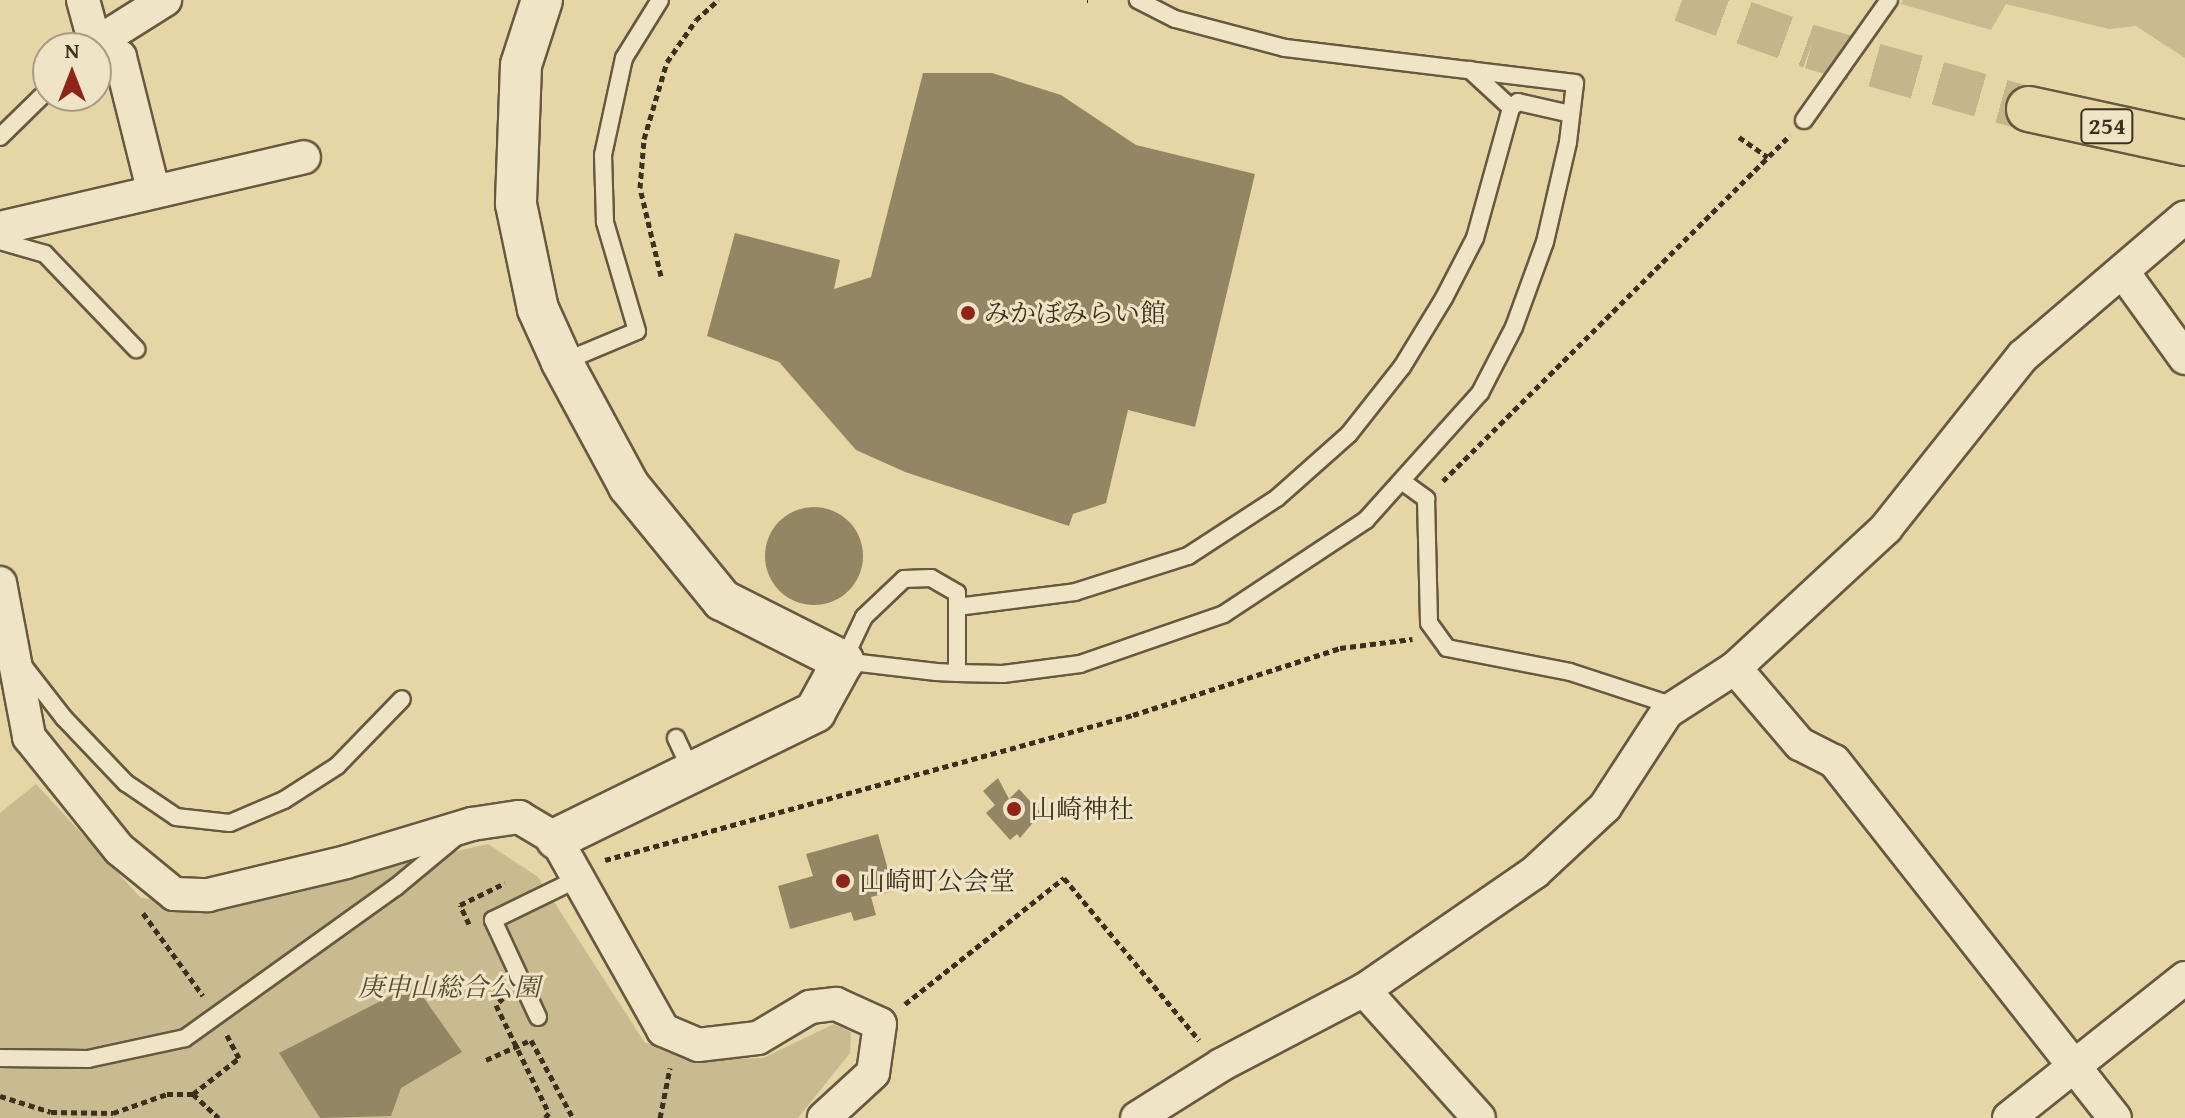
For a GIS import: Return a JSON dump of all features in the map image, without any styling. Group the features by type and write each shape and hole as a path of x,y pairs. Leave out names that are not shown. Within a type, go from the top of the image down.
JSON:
{"highway":[{"name":"254","path":"2029,109 2185,143"}],"street":[{"path":"83,0 90,32"},
{"path":"112,34 165,0"},
{"path":"542,0 521,65 516,204 538,309 562,362 629,486 722,600 843,661 815,712 692,774 566,858"},
{"path":"112,54 120,57 153,189"},
{"path":"0,228 153,189 304,157"},
{"path":"1137,1118 1221,1065 1364,990 1535,872 1605,807 1676,706 1735,668 1886,528 2023,356 2185,217"},
{"path":"2123,272 2185,358"},
{"path":"0,583 29,737 119,849 174,894 208,895 346,862 472,824 519,817 566,858 663,1030 698,1045 758,1038 810,1007 836,1004 880,1024 873,1073 824,1118"},
{"path":"1735,668 1800,744 1834,761 2115,1118"},
{"path":"2009,1118 2185,978"},
{"path":"1364,990 1479,1118"}],"lane":[{"path":"562,362 637,331 605,222 603,155 624,58 660,0"},
{"path":"957,673 957,593 931,578 904,579 864,617 843,661 957,673 1003,674 1080,664 1224,614 1366,520 1480,393 1514,327 1545,242 1575,83 1285,48 1175,19 1138,0"},
{"path":"1804,120 1889,0"},
{"path":"1470,70 1511,108"},
{"path":"957,607 1075,592 1188,556 1277,498 1349,434 1402,367 1475,238 1511,108 1518,102 1571,114"},
{"path":"0,137 32,106"},
{"path":"0,241 45,254 136,349"},
{"path":"1403,482 1426,499 1429,623 1447,648 1570,672 1676,706"},
{"path":"11,653 126,783 176,817 230,823 284,800 337,766 402,699"},
{"path":"676,738 692,774"},
{"path":"0,1058 88,1059 185,1038 215,1013 396,887 472,824"},
{"path":"538,1017 493,920 566,858"}],"path":[{"path":"661,276 640,188 644,139 667,62 696,20 718,0"},
{"path":"1426,499 1804,120"},
{"path":"1739,137 1768,157"},
{"path":"566,858 607,860 1133,715 1340,648 1437,635"},
{"path":"880,1024 1064,878 1221,1065"},
{"path":"0,1096 51,1112 113,1113 167,1094 193,1094 239,1058 215,1013 136,904"},
{"path":"660,1118 677,1036"},
{"path":"486,1060 531,1040 573,1118"},
{"path":"193,1094 219,1118"}],"green space":[{"path":"1903,0 2185,0 2185,58 2136,26 2109,29 2006,4 1991,30 1901,4"},
{"name":"庚申山総合公園","path":"36,784 141,898 218,906 488,844 538,877 645,1043 724,1059 763,1058 834,1024 851,1032 850,1053 798,1118 0,1118 0,813"}],"building":[{"name":"みかぼみらい館","path":"923,73 992,73 1061,95 1136,145 1255,174 1195,427 1128,410 1106,503 1073,514 1069,526 905,472 856,450 779,362 707,336 735,233 840,260 834,289 871,277"},
{"path":"814,507 833,511 849,521 859,537 863,556 859,575 849,591 833,601 814,605 795,601 779,591 769,575 765,556 769,537 779,521 795,511"},
{"name":"山崎神社","path":"998,778 1009,799 1019,789 1041,813 1020,838 1017,834 1010,840 986,813 995,805 983,791"},
{"name":"山崎町公会堂","path":"878,834 894,891 871,897 876,915 854,921 851,912 790,929 778,886 813,876 806,854"},
{"path":"414,984 462,1052 401,1088 391,1116 320,1118 279,1053"}],"tunnel":[{"path":"1682,0 1811,47 2029,109"}],"place":[{"name":"みかぼみらい館","path":"968,313"},
{"name":"山崎神社","path":"1014,809"},
{"name":"山崎町公会堂","path":"843,881"}]}
